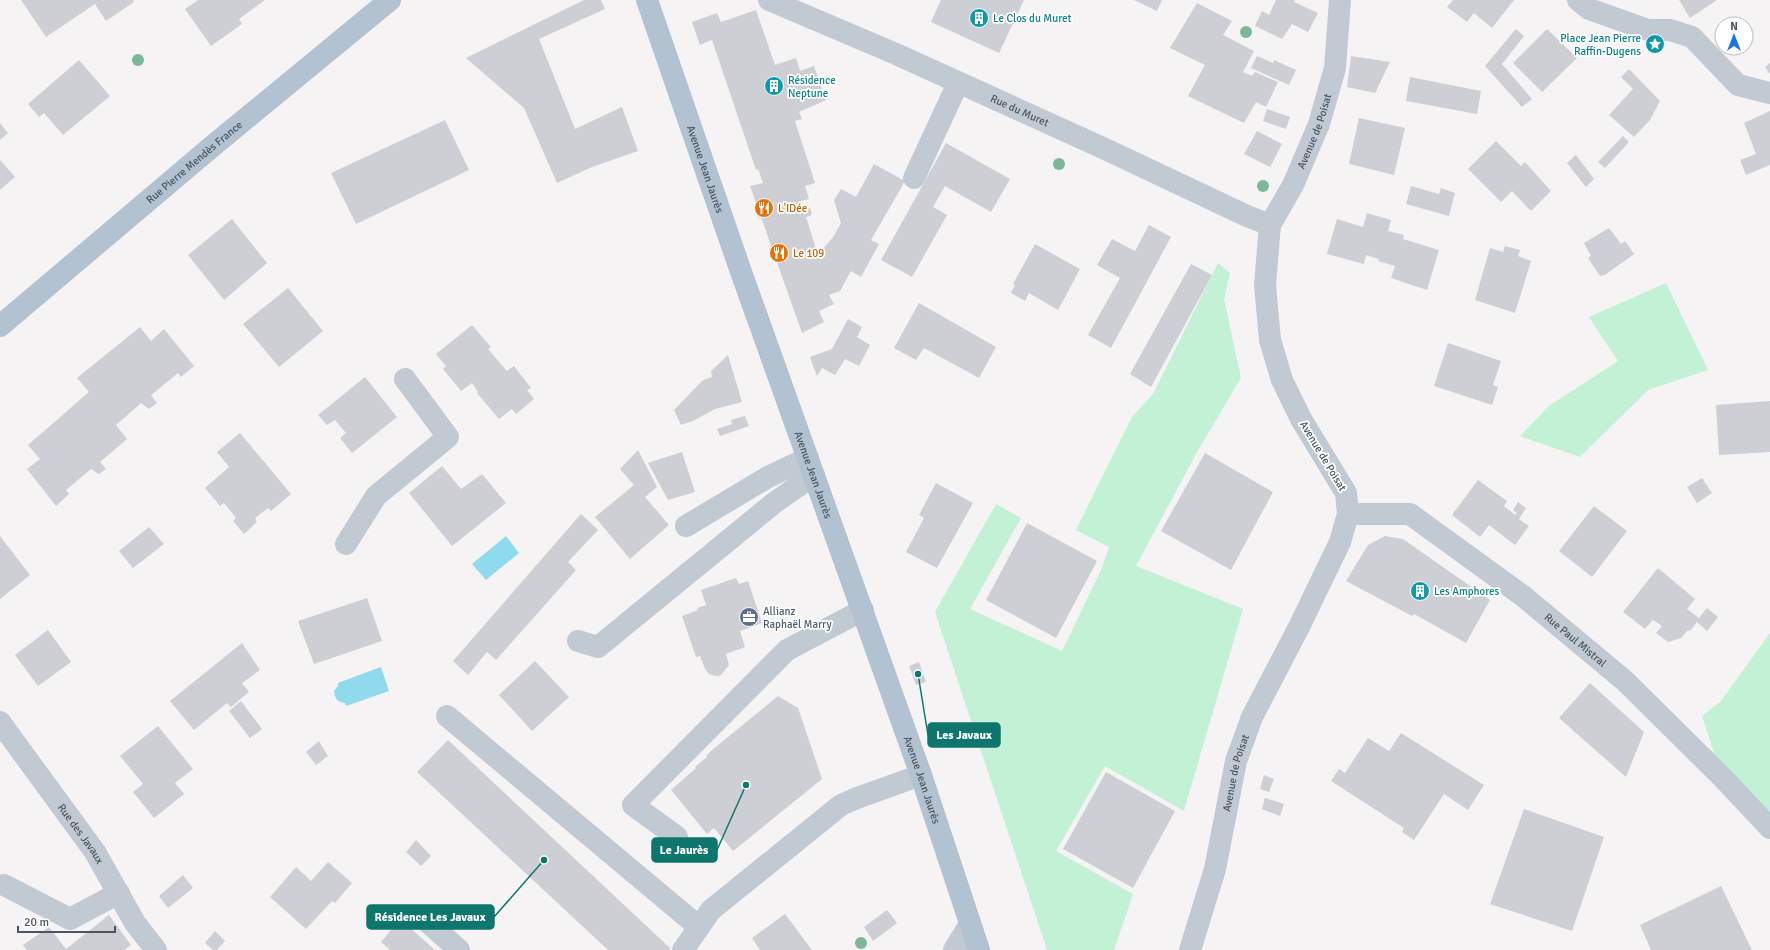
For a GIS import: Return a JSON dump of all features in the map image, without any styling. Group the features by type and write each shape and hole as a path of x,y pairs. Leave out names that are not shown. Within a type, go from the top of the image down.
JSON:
{"main road":[{"name":"Rue Pierre Mendès France","path":"0,326 215,144 390,0"},
{"name":"Avenue Jean Jaurès","path":"647,0 740,269 921,775 979,950"}],"street":[{"name":"Rue du Muret","path":"769,0 797,5 958,83 1103,148 1247,216 1270,225"},
{"name":"Avenue de Poisat","path":"1190,950 1216,869 1236,761 1252,717 1299,627 1340,542 1348,514 1346,493 1290,400 1282,380 1270,340 1265,285 1270,225 1293,185 1319,124 1335,68 1340,0"},
{"path":"1578,0 1589,9 1648,30 1670,30 1692,37 1738,85 1770,93"},
{"path":"914,178 958,83"},
{"path":"346,544 376,496 448,437 405,379"},
{"path":"686,526 768,477 811,466"},
{"path":"578,641 598,647 774,503 811,466"},
{"name":"Rue Paul Mistral","path":"1348,514 1410,514 1523,596 1624,681 1722,777 1770,828"},
{"path":"676,836 633,805 787,650 863,610"},
{"path":"447,716 699,927"},
{"name":"Rue des Javaux","path":"0,722 95,852 119,892 135,923 156,950"},
{"path":"683,950 711,910 842,805 857,798 921,775"},
{"path":"4,885 70,919 119,892"},
{"path":"421,916 459,950"},
{"path":"954,950 970,924"}],"green space":[{"path":"1218,263 1230,273 1224,299 1241,378 1197,452 1136,566 1243,609 1184,811 1105,766 1056,851 1133,894 1114,950 1047,950 935,612 996,504 1021,518 970,609 1062,651 1102,568 1109,547 1076,530 1132,417 1153,394"},
{"path":"1666,283 1708,370 1648,390 1580,457 1520,436 1549,406 1618,361 1589,317"},
{"path":"1770,633 1770,814 1716,759 1702,716 1721,701"}],"water":[{"path":"506,536 519,553 486,580 472,564"},
{"path":"381,667 389,691 346,706 345,703 337,700 334,691 338,686 338,683"}],"building":[{"path":"21,0 133,0 134,2 106,21 95,4 46,37"},
{"path":"198,0 265,0 239,19 242,24 211,46 185,9"},
{"path":"584,0 601,0 605,9 539,39 575,129 622,107 638,151 592,167 557,183 524,108 466,58"},
{"name":"Le Clos du Muret","path":"941,0 1024,0 999,53 931,22"},
{"path":"1134,0 1162,0 1157,11"},
{"path":"1276,0 1295,0 1294,2 1318,13 1308,32 1292,24 1282,39 1255,26 1262,11 1269,15"},
{"path":"1453,0 1514,0 1492,28 1474,13 1467,22 1447,7"},
{"path":"1679,0 1717,0 1690,18"},
{"path":"1197,3 1232,21 1223,35 1254,51 1243,72 1252,76 1255,72 1278,82 1266,107 1256,102 1244,123 1188,96 1205,65 1170,48"},
{"path":"756,10 775,65 796,58 800,71 814,66 826,100 799,112 802,119 795,121 815,183 805,186 809,199 801,201 803,207 806,206 810,208 812,213 810,216 806,217 818,255 833,237 841,223 834,200 841,189 856,197 874,164 905,181 871,240 879,244 861,277 851,271 840,291 829,295 834,304 819,311 824,322 802,333 750,186 763,183 758,169 756,170 712,40 700,45 692,22 717,13 721,22"},
{"path":"1516,29 1524,36 1502,64 1532,99 1522,107 1485,66"},
{"path":"1547,29 1577,58 1542,92 1513,63"},
{"path":"1257,56 1273,63 1274,60 1296,70 1289,85 1251,68"},
{"path":"1351,56 1390,62 1375,93 1347,87"},
{"path":"79,60 110,96 63,135 44,113 39,117 28,104"},
{"path":"1770,63 1770,74 1765,67"},
{"path":"1629,69 1660,101 1650,120 1634,137 1609,115 1633,89 1621,77"},
{"path":"1410,77 1481,91 1477,114 1406,101"},
{"path":"1267,109 1290,117 1286,129 1263,121"},
{"path":"1770,111 1770,165 1746,175 1740,160 1756,154 1744,123"},
{"path":"1359,118 1405,128 1394,175 1349,164"},
{"path":"445,120 469,170 356,224 331,173"},
{"path":"0,123 8,133 0,140"},
{"path":"1257,131 1282,144 1270,167 1244,154"},
{"path":"1623,136 1629,142 1605,168 1598,162"},
{"path":"1496,141 1521,166 1525,162 1551,191 1531,211 1512,191 1501,202 1468,169"},
{"path":"946,143 1010,179 991,212 945,186 933,207 947,215 912,277 881,260"},
{"path":"1576,155 1594,179 1586,187 1567,163"},
{"path":"0,160 15,177 0,190"},
{"path":"1411,186 1439,194 1441,188 1455,193 1449,216 1406,204"},
{"path":"1367,213 1391,220 1388,231 1404,235 1403,239 1439,250 1427,290 1391,278 1395,266 1378,261 1379,259 1366,255 1364,264 1327,254 1337,219 1363,227"},
{"path":"232,219 267,263 224,300 188,255"},
{"path":"1149,225 1171,237 1111,348 1088,335 1120,278 1097,265 1112,239 1135,251"},
{"path":"1609,228 1621,244 1625,241 1634,254 1605,275 1600,276 1588,258 1591,256 1584,243"},
{"path":"1035,244 1080,269 1058,310 1029,293 1025,301 1011,293 1015,285 1013,284"},
{"path":"1505,246 1520,250 1518,256 1531,261 1515,313 1475,300 1490,248 1503,252"},
{"path":"1191,264 1212,275 1151,387 1130,374"},
{"path":"288,288 323,331 279,367 243,324"},
{"path":"919,303 996,347 979,378 924,348 916,360 894,348"},
{"path":"848,319 862,327 857,337 870,345 859,366 845,359 835,375 822,368 817,376 810,357 832,349"},
{"path":"472,325 491,347 488,349 507,371 514,366 531,388 527,390 534,399 516,414 512,409 499,419 477,393 478,392 472,383 461,391 443,369 446,366 436,354"},
{"path":"140,327 151,341 164,329 194,366 181,377 178,373 151,395 157,403 149,409 141,403 116,425 127,439 100,462 106,469 99,474 91,469 66,490 69,494 56,506 27,469 40,459 28,445 89,392 77,378"},
{"path":"1448,343 1501,361 1493,385 1498,387 1492,405 1434,386"},
{"path":"728,355 742,402 715,409 693,421 681,425 674,410 703,380 712,377 711,371"},
{"path":"365,377 397,417 352,453 340,438 346,433 335,420 327,425 318,415"},
{"path":"1770,401 1770,452 1719,455 1716,405"},
{"path":"745,416 749,426 720,436 717,429 732,424 731,420"},
{"path":"240,433 291,494 271,511 268,508 255,518 257,522 244,534 233,521 236,518 224,503 220,506 205,488 229,467 217,452"},
{"path":"638,450 657,487 645,497 669,525 630,559 595,517 634,485 620,469"},
{"path":"682,452 695,492 668,500 648,463"},
{"path":"1205,453 1273,492 1231,570 1161,531"},
{"path":"442,466 461,489 482,474 506,503 452,546 409,493"},
{"path":"1702,478 1712,493 1697,503 1687,487"},
{"path":"1478,480 1507,501 1504,506 1515,515 1517,513 1513,510 1518,502 1526,508 1519,519 1529,526 1515,545 1489,525 1480,537 1452,515"},
{"path":"936,483 973,503 937,568 906,552 924,518 919,515"},
{"path":"1594,506 1627,531 1592,577 1559,551"},
{"path":"581,514 598,530 568,562 576,570 496,660 487,652 468,675 453,661"},
{"path":"1027,523 1097,561 1056,638 986,600"},
{"path":"149,527 164,544 133,568 119,551"},
{"path":"0,536 30,575 0,599"},
{"name":"Les Amphores","path":"1385,536 1403,539 1490,600 1466,643 1414,614 1412,616 1346,581 1368,545"},
{"path":"1658,568 1695,599 1687,609 1699,618 1707,608 1718,617 1707,631 1697,622 1690,631 1688,630 1681,638 1668,642 1656,633 1662,626 1653,620 1645,629 1623,612"},
{"path":"736,578 739,584 748,581 762,623 740,631 745,647 726,654 729,665 721,675 716,676 709,674 705,669 700,656 696,657 682,616 698,610 697,608 706,605 701,590"},
{"path":"367,598 382,641 314,664 298,621"},
{"path":"48,630 71,662 38,686 15,655"},
{"path":"242,643 260,670 242,683 249,692 231,707 227,703 194,730 170,701"},
{"path":"535,661 569,697 532,731 499,695"},
{"path":"919,662 926,682 916,685 909,666"},
{"path":"1590,683 1644,732 1626,777 1559,718"},
{"path":"778,696 798,708 822,779 733,851 714,828 707,834 671,790 696,768 695,767 707,757 706,756 711,751"},
{"path":"241,701 262,729 250,738 229,711"},
{"path":"158,726 193,769 175,783 184,794 154,818 133,792 143,784 120,756"},
{"path":"1401,733 1484,785 1468,810 1444,794 1414,840 1402,832 1404,828 1331,781 1339,769 1345,773 1368,738 1389,751"},
{"path":"448,740 670,948 669,950 608,950 417,772"},
{"path":"319,741 328,756 316,765 306,752"},
{"path":"1106,772 1175,811 1133,888 1063,849"},
{"path":"1264,775 1274,779 1269,792 1260,789"},
{"path":"1265,798 1284,804 1280,816 1262,809"},
{"path":"1524,809 1604,837 1572,931 1490,904"},
{"path":"416,840 431,856 421,866 406,852"},
{"path":"328,862 352,883 335,903 332,901 306,929 270,897 296,867 311,881"},
{"path":"183,875 193,888 168,908 159,896"},
{"path":"1721,886 1752,950 1651,950 1640,925"},
{"path":"887,910 897,923 873,941 864,927"},
{"path":"785,914 812,950 760,950 752,938"},
{"path":"109,915 131,945 124,950 27,950 23,945 49,927 66,949"},
{"path":"400,919 435,950 390,950 381,942"},
{"path":"215,931 225,941 217,950 213,950 205,943"}],"place":[{"name":"Le Clos du Muret","path":"979,18"},
{"name":"Place Jean Pierre Raffin-Dugens","path":"1655,44"},
{"name":"Résidence Neptune","path":"774,86"},
{"name":"L'IDée","path":"764,208"},
{"name":"Le 109","path":"779,253"},
{"name":"Les Amphores","path":"1420,591"},
{"name":"Allianz Raphaël Marry","path":"749,617"},
{"name":"Les Javaux","path":"918,674"},
{"name":"Le Jaurès","path":"746,785"},
{"name":"Résidence Les Javaux","path":"544,860"}]}
